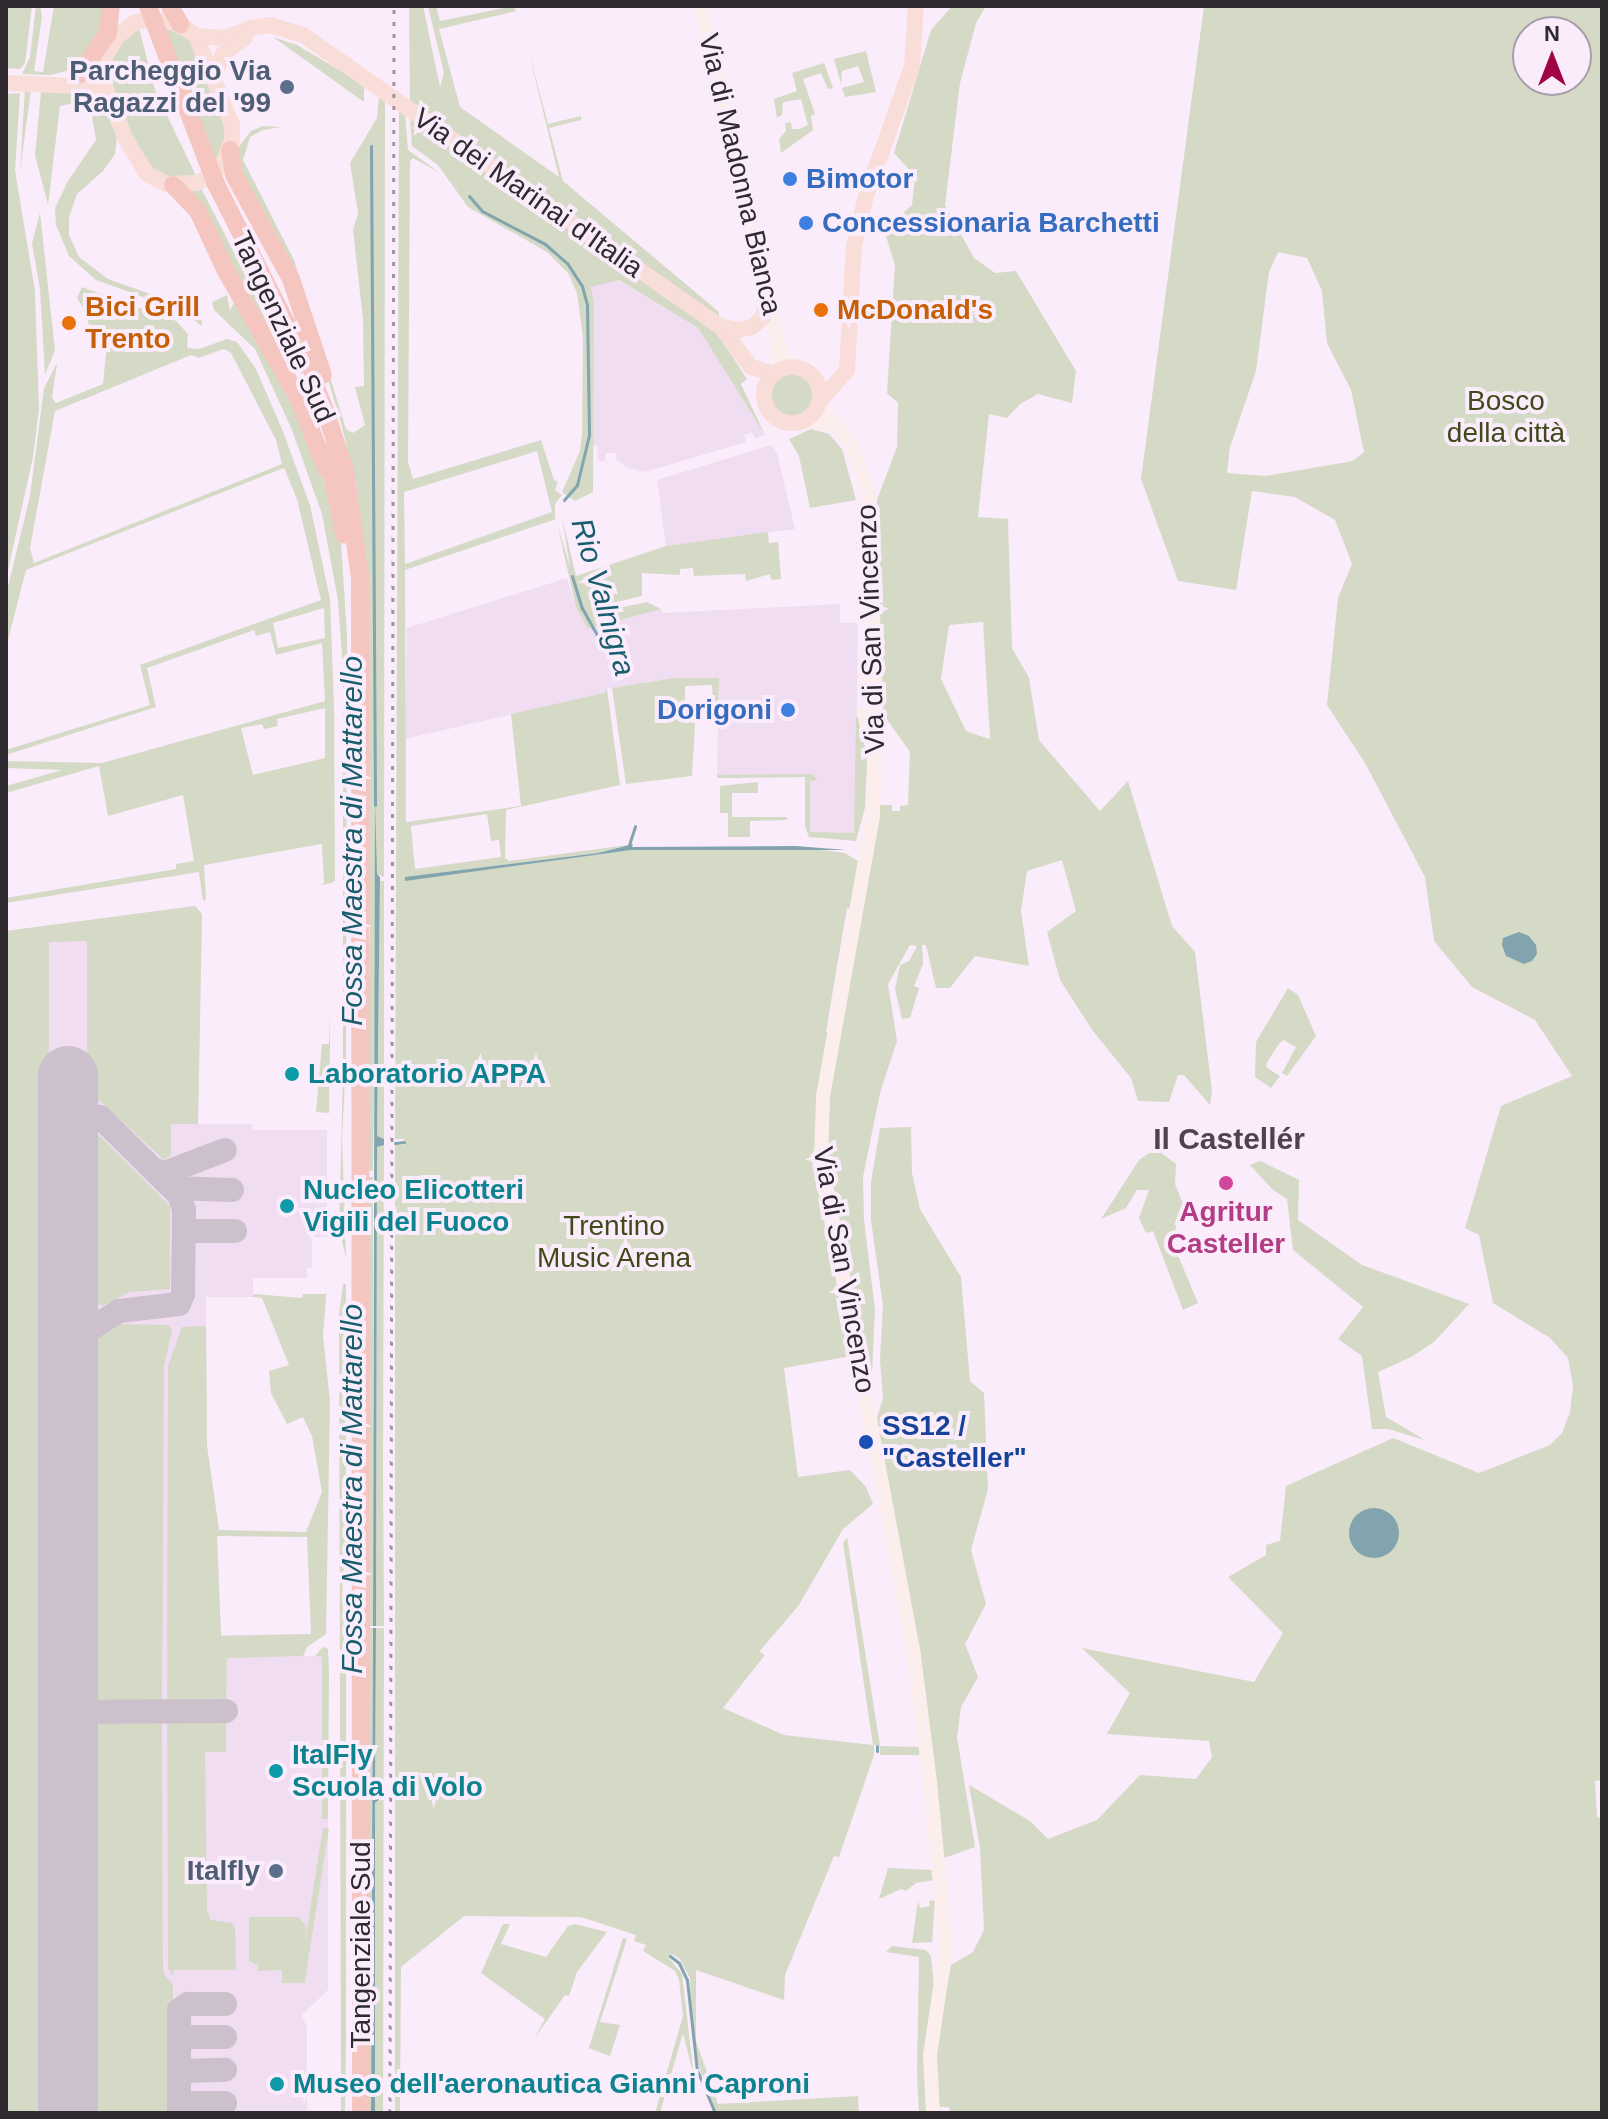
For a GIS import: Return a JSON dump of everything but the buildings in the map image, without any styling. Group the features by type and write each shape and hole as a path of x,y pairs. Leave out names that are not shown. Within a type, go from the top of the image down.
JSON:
{"highway":[{"path":"109,50 118,20 114,6"},
{"path":"79,75 108,33 114,6"},
{"name":"Tangenziale Sud","path":"138,6 201,174 296,365 330,460 349,579 352,629 350,2113"},
{"name":"Tangenziale Sud","path":"148,6 216,184 306,362 345,471 355,531 362,627 361,2113"},
{"path":"227,156 234,175 291,279 336,419 345,471"},
{"path":"179,184 198,211 226,271 298,397 338,505"}],"main road":[{"name":"Via di Madonna Bianca","path":"700,6 715,60 739,187 778,344 789,364 797,368"},
{"path":"801,422 845,377 849,366 854,246 866,196 912,66 916,6"},
{"path":"12,81 79,75 109,50 125,29 144,20 174,17 196,36 232,125 227,156 207,178 179,184 157,181 137,163 103,75 109,50"},
{"name":"Via dei Marinai d'Italia","path":"196,36 219,39 258,26 285,27 303,35 717,324 751,367 774,373"},
{"name":"Via dei Marinai d'Italia","path":"214,75 231,45 259,33 290,37 343,65"},
{"path":"12,81 92,89 111,102"},
{"path":"717,324 739,330 752,327 763,317 768,295"},
{"name":"Via dei Marinai d'Italia","path":"717,324 764,401"},
{"name":"Via di Madonna Bianca","path":"774,373 778,344"},
{"path":"842,430 821,422 780,421 768,411 764,401 767,382 774,373 797,368 815,379 830,382 845,377"},
{"path":"815,379 819,403"},
{"name":"Via di San Vincenzo","path":"819,403 855,451 869,494 876,754 873,816 823,1096 820,1144 913,1649 935,1822 946,1947 930,2056 933,2113"},
{"path":"865,685 865,662 874,637"},
{"path":"864,714 876,754"}],"shaded area":[{"path":"618,280 698,328 765,435 755,439 752,432 744,435 746,442 645,472 628,468 616,460 616,453 605,453 605,461 598,461 597,446 593,445 594,305 590,287"},
{"path":"771,445 777,453 795,529 666,546 657,480"},
{"name":"Dorigoni","path":"567,578 576,607 588,629 661,609 663,613 840,604 840,623 858,623 855,833 809,837 805,826 805,777 717,778 719,678 674,678 607,689 605,693 405,739 407,628"},
{"path":"195,906 202,914 198,1124 252,1124 253,1130 327,1130 327,1237 312,1237 312,1268 307,1268 307,1278 253,1278 253,1297 206,1297 207,1446 219,1530 221,1635 326,1634 307,1647 303,1656 328,1656 328,1990 302,2015 307,2028 307,2113 6,2113 6,931"}],"green space":[{"path":"6,6 32,6 25,63 20,69 6,68"},
{"path":"36,6 40,6 42,17 34,71 43,72 54,6 107,6 107,23 74,69 51,75 22,74 30,57"},
{"path":"409,6 423,6 440,87 444,73 428,6 436,6 440,21 514,6 516,11 439,29 460,107 559,177 528,49 548,124 581,116 581,120 549,128 563,181 719,312 719,319 410,105"},
{"path":"952,6 986,6 976,23 960,83 945,205 974,258 995,273 1016,271 1076,371 1072,403 1038,394 1020,404 1007,418 989,414 978,517 1008,519 1012,648 1029,678 1039,740 1100,811 1128,781 1172,926 1195,952 1212,1091 1210,1105 1184,1075 1178,1075 1169,1102 1138,1101 1131,1078 1093,1031 1060,980 1047,932 1076,911 1062,860 1027,871 1021,911 1029,966 975,956 950,988 936,988 926,945 922,945 923,964 914,986 919,988 910,1018 902,1019 895,989 900,965 909,961 917,946 910,945 888,984 897,1041 880,1093 863,1177 864,1220 875,1310 871,1395 827,1159 830,1086 879,805 892,805 892,811 900,811 900,806 908,805 910,752 888,721 881,705 877,500 897,447 898,403 887,393 895,265 884,230 912,205 915,176 894,153 931,30","holes":["983,622 990,738 966,731 941,679 949,625"]},
{"name":"Bosco della città","path":"1204,6 1602,6 1602,1780 1595,1781 1597,1817 1602,1818 1602,2113 950,2113 949,2107 938,2107 934,2081 939,2027 951,1965 973,1952 984,1930 980,1848 969,1785 1030,1821 1048,1839 1097,1820 1140,1775 1196,1779 1212,1757 1209,1741 1107,1734 1130,1693 1082,1648 1254,1682 1283,1633 1228,1577 1266,1555 1266,1545 1280,1541 1286,1486 1393,1438 1479,1473 1550,1445 1562,1433 1570,1412 1573,1386 1568,1358 1550,1338 1493,1303 1479,1235 1465,1228 1501,1106 1572,1076 1535,1020 1472,987 1434,941 1425,877 1365,763 1327,705 1338,598 1352,564 1335,520 1295,497 1252,491 1236,590 1178,581 1141,479","holes":["1278,252 1307,258 1322,291 1327,343 1351,390 1364,452 1353,461 1265,476 1227,473 1230,447 1256,371 1269,272"]},
{"path":"160,25 189,39 223,116 226,141 214,165"},
{"path":"139,28 155,90 196,176 175,179 152,170 136,151 110,78 111,59 127,34"},
{"path":"273,37 297,45 364,85 364,102"},
{"path":"866,51 876,92 845,97 842,88 864,82 858,66 842,71 841,84 834,59"},
{"path":"824,63 833,88 828,89 821,73 803,79 815,114 811,116 813,130 781,153 779,139 786,131 785,123 791,122 792,129 808,125 801,99 783,102 782,115 777,118 774,99 797,91 792,73"},
{"path":"25,87 78,89 104,104 117,135 115,154 103,171 77,194 69,217 69,235 79,257 108,279 192,309 202,317 202,326 182,311 96,280 69,256 56,225 55,208 68,181 96,140 92,116 74,103 60,106 48,205 35,155 41,92 31,90 20,171"},
{"path":"20,93 15,170 35,291 39,409 33,457 6,579 6,94"},
{"path":"379,96 385,100 384,877 377,874 373,1171 366,1171 366,998 370,933 357,488 307,310 239,173 236,150 251,131 263,126 281,127 263,130 250,137 243,160 294,260 346,429 353,433 365,425 355,387 364,386 363,320 353,230 358,213 350,163 377,118"},
{"name":"Trentino Music Arena","path":"399,109 405,113 408,150 440,173 413,158 410,161 408,462 413,479 541,440 554,480 558,482 555,490 562,495 555,504 556,519 405,570 406,822 521,806 511,714 604,693 607,689 620,785 506,810 505,858 509,861 627,845 598,853 478,868 631,850 679,848 807,848 845,853 861,863 853,909 847,908 826,1032 830,1034 817,1151 813,1151 812,1160 851,1356 784,1368 798,1477 850,1470 866,1487 873,1504 843,1529 799,1605 759,1652 765,1655 723,1708 784,1735 873,1745 843,1543 847,1537 880,1746 874,1745 874,1755 839,1857 834,1856 785,1975 784,2000 696,1970 696,2041 718,2104 858,2096 859,2113 716,2113 700,2070 692,2036 690,1978 680,1959 672,1954 669,1958 682,1974 694,2077 683,2033 660,2113 655,2113 683,2016 675,1971 643,1951 646,1945 634,1941 636,1935 581,1917 464,1916 401,1967 400,2113 395,2113 395,1145 404,1145 404,1139 395,1139","holes":["537,451 552,512 405,564 404,492","487,814 491,841 499,840 501,857 415,869 411,826"]},
{"path":"410,117 715,330 747,379 741,384 765,435 698,328 619,280 591,287 594,305 593,492 575,501 562,492 580,451 582,432 583,338 577,293 568,273 547,252 468,207 438,165 412,146"},
{"path":"201,188 266,315 298,383 187,191"},
{"path":"40,213 55,350 45,375 40,289 32,243"},
{"path":"82,287 176,321 188,334 187,348 199,349 227,339 237,342 256,369 310,505 330,599 335,881 331,883 321,885 324,882 322,844 204,865 206,900 203,901 199,872 6,903 6,898 176,869 176,864 194,861 183,795 108,816 99,766 6,793 6,786 62,770 6,768 6,761 102,763 325,701 322,643 276,655 270,632 256,636 254,630 147,668 156,707 6,755 6,750 150,705 140,665 321,600 297,499 284,468 26,570 6,648 6,595 30,496 44,388 57,363 52,398 56,403 103,384 107,342 117,346 150,344 133,335 101,338 90,333 87,314 77,298","holes":["224,349 231,353 276,440 282,464 34,563 30,548 55,411 191,355 199,358","324,608 325,638 278,648 273,623","325,708 325,758 253,775 241,728 262,724 264,729 278,726 277,719"]},
{"path":"227,295 230,311 236,298 284,379 321,470 341,540 347,637 346,1063 342,1137 346,1258 339,1229 343,1071 343,672 338,600 322,514 292,430 255,349 214,310 212,302"},
{"path":"791,374 806,381 813,396 806,411 791,418 776,411 769,396 776,381"},
{"path":"811,429 829,434 842,449 856,500 810,508 799,456 789,439"},
{"path":"562,517 576,576 666,546 768,532 769,543 778,542 781,579 771,580 770,574 746,581 745,574 694,576 693,568 680,569 680,575 642,573 642,596 595,607 596,613 647,602 661,609 588,629 576,607 557,524 570,567"},
{"path":"674,678 719,678 718,719 700,719 701,705 713,704 712,685 685,686 685,704 696,705 692,776 626,784 612,688"},
{"path":"856,717 861,717 867,763 865,808 856,841 809,837 805,826 805,777 717,778 717,775 812,774 817,780 810,781 810,832 854,833"},
{"path":"758,782 758,793 732,793 732,817 787,817 787,820 750,821 750,837 728,837 728,813 720,813 720,786"},
{"path":"380,881 384,881 384,1139 377,1136"},
{"path":"195,906 202,914 198,1124 171,1124 171,1155 164,1160 87,1089 87,941 49,942 47,2113 6,2113 6,931"},
{"path":"1288,988 1298,995 1316,1036 1287,1076 1282,1073 1296,1047 1283,1040 1278,1045 1266,1064 1280,1076 1271,1088 1255,1077 1256,1042"},
{"path":"329,1014 330,1046 329,1113 316,1112 322,1044 329,1044"},
{"path":"911,1127 912,1173 920,1209 961,1277 970,1381 984,1393 988,1489 971,1550 986,1604 965,1644 978,1677 961,1707 957,1737 975,1847 944,1858 876,1421 883,1398 880,1360 883,1306 871,1220 871,1182 880,1128"},
{"path":"97,1133 170,1206 170,1289 130,1292 102,1306 92,1302 88,1293 87,1141"},
{"path":"384,1145 384,1626 376,1626 377,1147"},
{"path":"1160,1152 1176,1164 1175,1184 1183,1204 1172,1241 1198,1303 1183,1310 1153,1231 1146,1233 1139,1218 1149,1190 1137,1190 1126,1208 1101,1219 1139,1160 1149,1153"},
{"path":"1260,1161 1299,1180 1298,1220 1362,1265 1469,1304 1435,1341 1413,1356 1378,1372 1386,1417 1425,1440 1388,1429 1372,1429 1362,1356 1338,1339 1363,1307 1293,1250 1287,1199 1272,1189 1250,1165"},
{"path":"366,1177 373,1177 373,1626 369,1626"},
{"path":"343,1284 346,1284 346,1538 342,1597 346,1657 346,2040 345,2113 341,2113 339,1315"},
{"path":"327,1287 323,1335 330,1401 326,1634 307,1647 303,1656 227,1658 226,1704 167,1705 168,1366 182,1327 206,1326 207,1446 219,1530 306,1532 322,1492 312,1436 303,1417 287,1424 271,1393 269,1371 289,1365 262,1298 253,1297 253,1294 302,1298 303,1294 326,1294","holes":["217,1536 307,1537 311,1634 221,1636"]},
{"path":"121,1324 169,1325 172,1330 164,1366 162,1707 89,1708 88,1353 97,1339"},
{"path":"369,1628 373,1628 371,2113 365,2113"},
{"path":"376,1628 384,1628 383,2113 375,2113 375,1803 383,1799 375,1797"},
{"path":"323,1647 328,1649 329,1673 328,1819 322,1819 322,1657 315,1656"},
{"path":"167,1714 226,1716 226,1752 205,1752 207,1910 211,1920 232,1923 235,1928 236,1970 173,1970 173,1976 168,1968"},
{"path":"162,1715 163,1963 164,1974 173,1985 172,2113 88,2113 88,1717"},
{"path":"880,1746 921,1747 922,1755 880,1755"},
{"path":"323,1828 329,1829 305,1983 299,1982"},
{"path":"888,1868 934,1870 935,1880 916,1883 906,1891 901,1889 879,1899"},
{"path":"935,1900 932,1942 912,1943 918,1901 920,1908 930,1906 929,1901"},
{"path":"249,1917 298,1917 306,1926 305,1983 282,1983 282,1970 258,1971 258,1965 249,1961"},
{"path":"503,1924 510,1924 501,1944 546,1957 568,1926 575,1924 607,1932 577,1972 569,1996 565,1995 534,2039 545,2019 481,1973"},
{"path":"623,1938 627,1939 600,2022 620,2025 610,2056 589,2048"},
{"path":"892,1946 926,1950 931,1956 935,1994 929,2113 919,2113 919,1957 886,1952"}],"water":[{"path":"375,801 377,874 380,877 377,1136 384,1139 384,1145 377,1147 376,1626 373,1626"},
{"path":"633,844 632,847 796,846 846,850 631,850 405,881 405,877 598,853"},
{"path":"1519,932 1529,936 1536,945 1537,954 1532,961 1524,964 1506,956 1502,945 1503,938"},
{"path":"1374,1508 1391,1516 1399,1533 1391,1550 1374,1558 1357,1550 1349,1533 1357,1516"},
{"path":"373,1628 376,1628 375,1797 382,1798 375,1803 375,2113 371,2113"}],"waterway":[{"name":"Fossa Maestra di Mattarello","path":"371,146 375,805"},
{"name":"Rio Valnigra","path":"469,196 482,211 545,244 567,263 582,286 587,305 589,435 577,485 564,500"},
{"name":"Rio Valnigra","path":"572,576 582,608 601,642"},
{"name":"Rio Valnigra","path":"628,848 635,826"},
{"path":"395,1143 404,1142"},
{"path":"877,1746 877,1751"},
{"path":"670,1956 679,1963 687,1980 697,2070 715,2113"}],"taxiway":[{"path":"68,1135 73,1121 84,1114 100,1117 179,1195 184,1210 183,1294 179,1304 119,1311 76,1338 68,1362"},
{"path":"154,1170 165,1173 225,1150"},
{"path":"173,1188 232,1190"},
{"path":"184,1224 191,1231 235,1231"},
{"path":"68,1712 226,1711"},
{"path":"179,2113 179,2010 188,2004 225,2004"},
{"path":"179,2044 187,2037 225,2037"},
{"path":"179,2078 187,2071 225,2070"},
{"path":"179,2113 182,2107 190,2103 225,2103"}],"runway":[{"path":"68,1076 68,2113"}],"railway":[{"path":"390,2113 394,6"}],"place":[{"name":"Parcheggio Via Ragazzi del '99","path":"287,87"},
{"name":"Bimotor","path":"790,179"},
{"name":"Concessionaria Barchetti","path":"806,223"},
{"name":"McDonald's","path":"821,310"},
{"name":"Bici Grill Trento","path":"69,323"},
{"name":"Dorigoni","path":"788,710"},
{"name":"Laboratorio APPA","path":"292,1074"},
{"name":"Agritur Casteller","path":"1226,1183"},
{"name":"Nucleo Elicotteri Vigili del Fuoco","path":"287,1206"},
{"name":"SS12 / \"Casteller\"","path":"866,1442"},
{"name":"ItalFly Scuola di Volo","path":"276,1771"},
{"name":"Italfly","path":"276,1871"},
{"name":"Museo dell'aeronautica Gianni Caproni","path":"277,2084"}],"district":[{"name":"Il Castellér","path":"1229,1139"}]}
